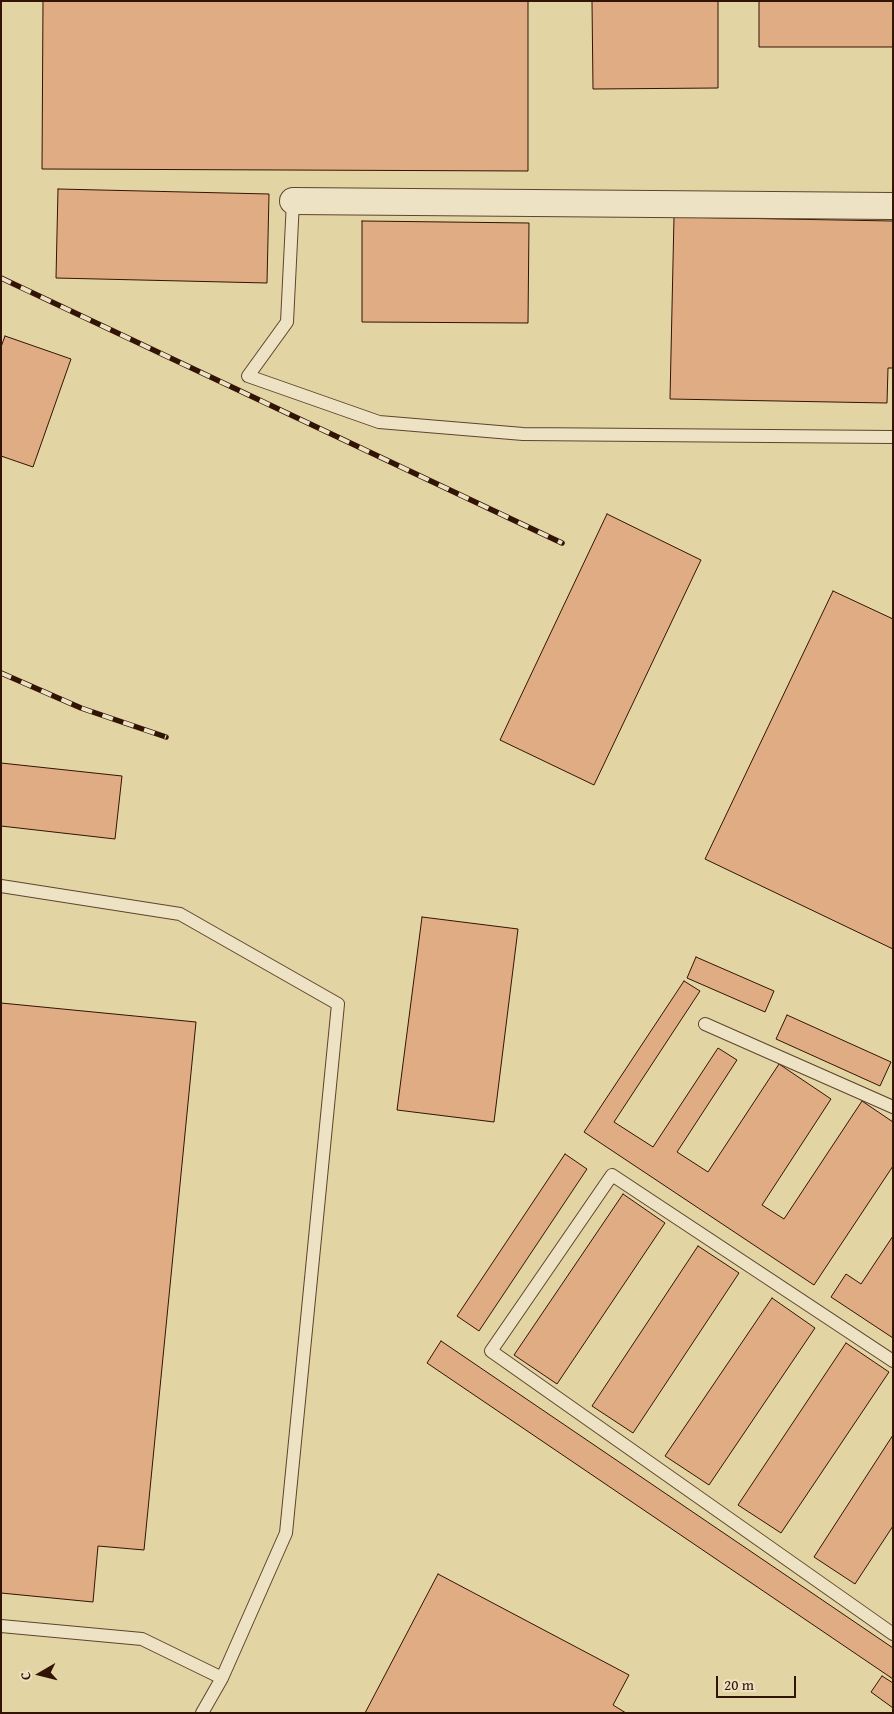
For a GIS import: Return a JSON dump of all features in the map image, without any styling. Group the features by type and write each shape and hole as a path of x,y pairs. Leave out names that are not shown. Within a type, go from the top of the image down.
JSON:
{"street":[{"path":"293,201 893,206"}],"lane":[{"path":"293,201 287,322 248,376 379,422 523,434 893,437"},
{"path":"1,886 180,914 338,1004 286,1533 222,1678 202,1713"},
{"path":"705,1024 893,1107"},
{"path":"893,1361 612,1175 491,1351 893,1634"},
{"path":"1,1626 142,1640 222,1678"}],"building":[{"path":"43,1 528,1 528,171 42,169"},
{"path":"592,1 718,1 718,88 593,89"},
{"path":"759,1 893,1 893,47 759,47"},
{"path":"58,189 269,194 267,283 56,278"},
{"path":"674,217 893,221 893,368 888,368 887,403 670,399"},
{"path":"362,221 529,223 528,323 362,322"},
{"path":"5,336 71,359 33,467 1,456 1,347"},
{"path":"607,514 701,560 594,785 500,740"},
{"path":"833,591 893,619 893,949 705,859"},
{"path":"1,763 122,776 115,839 1,826"},
{"path":"422,917 518,929 494,1122 397,1110"},
{"path":"696,957 774,991 765,1012 687,978"},
{"path":"684,981 700,991 614,1122 653,1147 718,1048 737,1060 677,1152 708,1172 779,1064 831,1099 762,1205 784,1219 862,1101 893,1122 893,1166 814,1285 584,1132"},
{"path":"1,1003 196,1022 144,1550 98,1546 93,1602 1,1593"},
{"path":"787,1015 891,1062 880,1086 776,1039"},
{"path":"565,1154 587,1169 479,1331 457,1316"},
{"path":"623,1194 665,1223 557,1384 514,1355"},
{"path":"893,1236 893,1338 831,1297 846,1274 861,1284"},
{"path":"698,1246 739,1273 633,1433 592,1406"},
{"path":"772,1298 815,1328 709,1485 665,1456"},
{"path":"441,1341 893,1648 893,1679 427,1363"},
{"path":"846,1343 889,1372 781,1533 738,1505"},
{"path":"893,1435 893,1526 855,1584 814,1557"},
{"path":"438,1574 629,1675 613,1705 626,1713 365,1713"},
{"path":"882,1676 893,1683 893,1708 871,1692"}],"railway":[{"path":"1,278 562,543"},
{"path":"1,673 81,708 166,737"}]}
